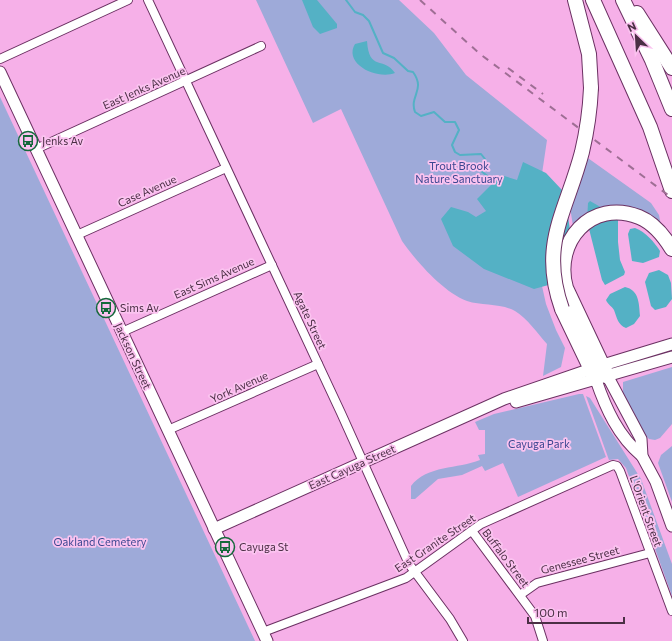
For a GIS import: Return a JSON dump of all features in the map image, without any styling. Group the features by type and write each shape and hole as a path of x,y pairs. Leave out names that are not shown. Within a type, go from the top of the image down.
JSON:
{"highway":[{"path":"575,0 589,54 591,88 589,113 582,152 554,239 554,281 568,306 599,373"},
{"path":"593,0 657,145 672,192"},
{"path":"623,0 652,60 672,109"},
{"path":"629,0 672,68"},
{"path":"568,306 563,278 564,256 572,236 591,219 605,214 620,213 640,217 656,228 672,249"}],"street":[{"path":"0,59 128,0"},
{"name":"Agate Street","path":"148,0 414,572 450,619 463,641"},
{"name":"East Jenks Avenue","path":"36,149 261,46"},
{"name":"Jackson Street","path":"0,72 265,636"},
{"name":"Case Avenue","path":"77,235 226,168"},
{"name":"East Sims Avenue","path":"122,332 272,265"},
{"name":"East Cayuga Street","path":"599,373 672,344"},
{"name":"East Cayuga Street","path":"214,529 490,405 599,373 672,357"},
{"name":"York Avenue","path":"168,430 318,364"},
{"path":"599,373 640,439 642,456 656,482 672,526"},
{"name":"East Granite Street","path":"265,636 406,578 481,524 607,466 616,465"},
{"name":"L'Orient Street","path":"616,465 620,471 672,611"},
{"name":"Buffalo Street","path":"472,530 535,616 543,641"},
{"name":"Genessee Street","path":"520,595 537,583 650,553"}],"green space":[{"name":"Trout Brook Nature Sanctuary","path":"256,0 399,0 434,33 466,75 547,140 532,241 546,304 565,348 561,367 543,376 547,344 524,318 510,308 473,303 458,297 431,275 415,258 402,241 341,109 313,123"},
{"name":"Oakland Cemetery","path":"0,97 255,641 0,641"},
{"path":"585,156 651,203 659,215 662,231 636,211 573,226 569,201"},
{"path":"672,367 672,424 660,438 655,440 649,439 645,435 623,394 623,382"},
{"name":"Cayuga Park","path":"583,394 606,457 518,497 503,463 485,471 482,466 462,475 438,479 415,499 411,499 411,486 425,474 443,468 480,460 478,455 485,454 485,430 479,430 475,422 494,414"},
{"path":"586,396 590,398 641,479 672,564 672,596 626,468 618,459 609,460"},
{"path":"672,446 672,502 658,463 661,455"}],"shaded area":[{"path":"302,0 317,0 337,24 337,28 320,34 313,27"},
{"path":"367,41 368,51 371,57 391,68 395,73 388,75 379,74 364,69 358,64 354,58 353,51 355,44"},
{"path":"523,162 546,173 562,190 566,202 571,237 563,281 534,289 484,269 453,246 441,219 451,207 468,212 476,217 486,211 477,199 501,175 517,180"},
{"path":"590,201 618,217 620,260 625,272 624,275 605,285 602,280 587,221 588,203"},
{"path":"635,228 643,232 652,241 660,251 659,257 643,263 632,261 628,234 630,229"},
{"path":"659,270 668,275 671,283 672,299 666,307 655,310 651,306 645,282 649,273"},
{"path":"625,287 636,294 639,302 640,316 634,324 626,328 619,323 614,310 606,300 610,294"}],"waterway":[{"path":"346,0 355,12 363,15 369,21 383,53 394,58 408,71 413,72 417,78 418,88 414,102 415,112 421,116 434,112 445,122 455,122 459,130 452,145 455,152 460,155 481,154 485,159 481,171 494,181"}],"railway":[{"path":"420,0 480,54 672,198"},
{"path":"508,68 543,94"}],"place":[{"name":"Jenks Av","path":"28,141"},
{"name":"Sims Av","path":"106,308"},
{"name":"Cayuga St","path":"225,547"}]}
